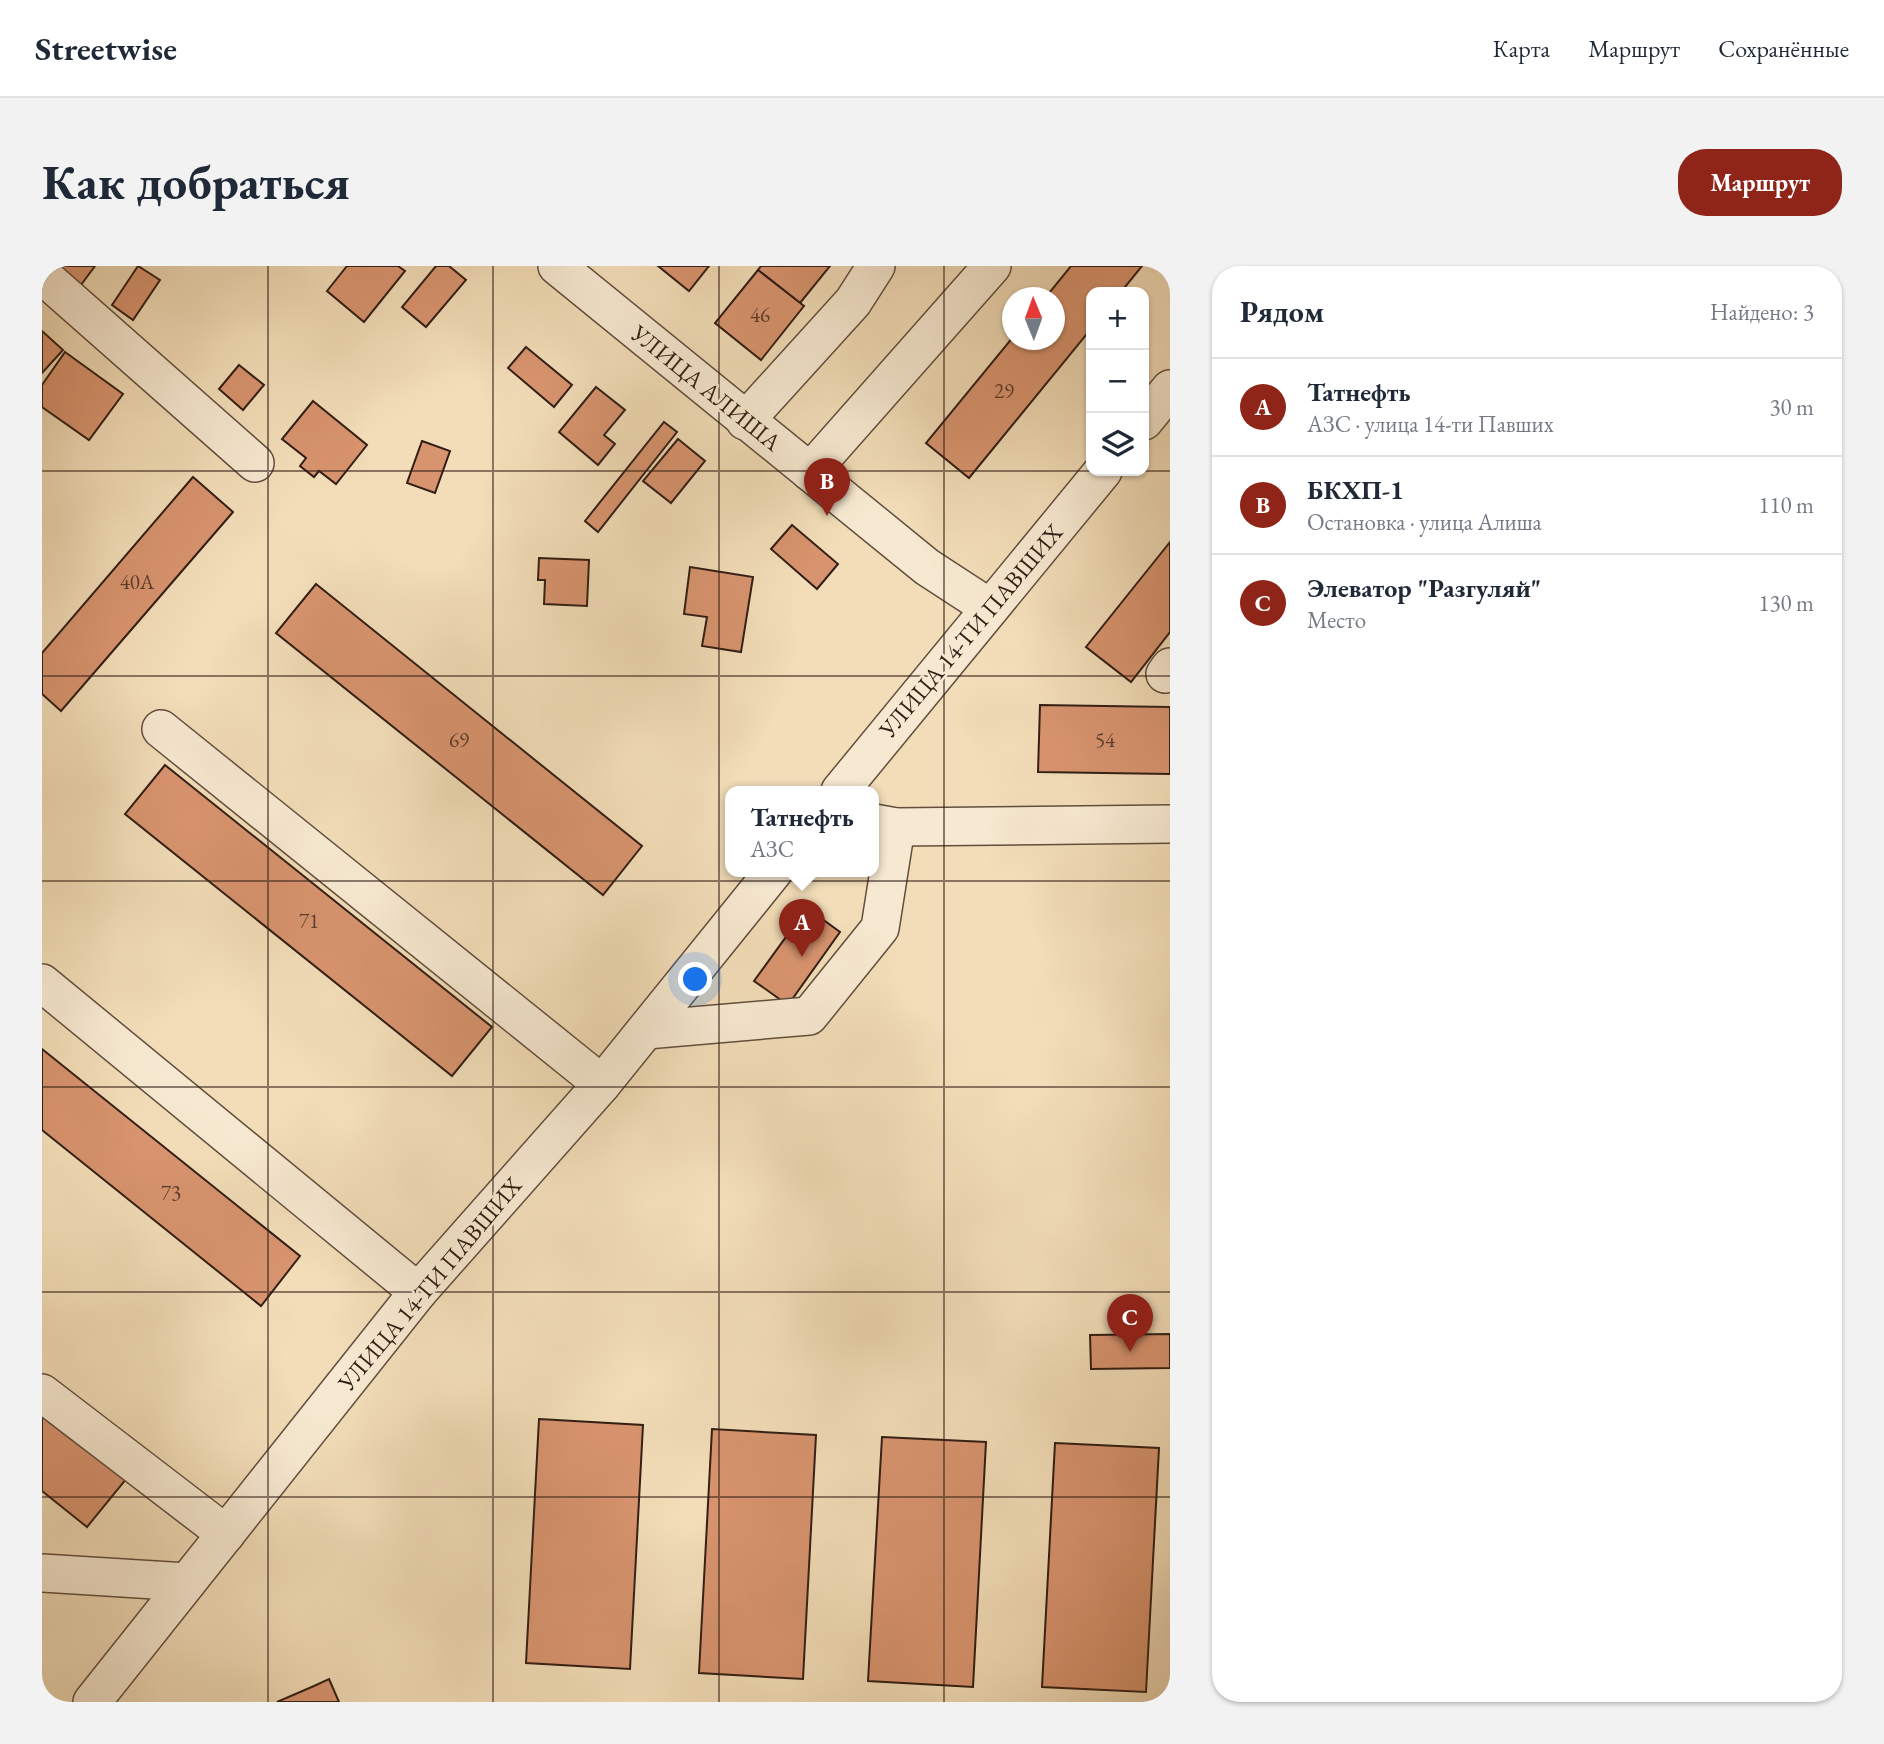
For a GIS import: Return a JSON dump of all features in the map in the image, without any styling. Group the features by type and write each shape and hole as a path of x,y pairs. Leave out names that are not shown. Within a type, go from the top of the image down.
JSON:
{"street":[{"name":"УЛИЦА АЛИША","path":"557,266 927,567 990,608"},
{"path":"745,421 853,302 876,266"},
{"path":"810,472 992,266"},
{"path":"42,275 255,463"},
{"path":"1149,415 1170,389"},
{"name":"УЛИЦА 14-ТИ ПАВШИХ","path":"843,786 1099,476"},
{"path":"161,729 602,1084"},
{"path":"646,1030 809,1016 880,928 885,825 1170,824"},
{"name":"УЛИЦА 14-ТИ ПАВШИХ","path":"92,1702 418,1292 602,1084 769,877"},
{"path":"42,983 418,1292"},
{"path":"42,1393 226,1534"},
{"path":"42,1573 187,1582"}],"building":[{"path":"53,266 95,266 81,285"},
{"path":"138,266 160,280 133,320 112,305"},
{"path":"347,266 398,266 405,271 364,322 327,291"},
{"path":"436,266 449,266 466,280 426,327 402,307"},
{"path":"658,266 709,266 689,291"},
{"path":"761,266 830,266 800,303 758,270"},
{"path":"1071,266 1142,266 1125,287 1086,287 1086,335 969,478 926,443 1002,350 1065,350 1065,287 1054,287"},
{"path":"758,270 804,306 761,360 715,323"},
{"path":"42,331 63,350 42,373"},
{"path":"526,347 572,385 554,407 508,368"},
{"path":"65,352 123,394 89,440 42,407 42,385"},
{"path":"239,365 264,385 243,410 219,389"},
{"path":"596,387 625,410 604,435 615,444 598,465 559,432"},
{"path":"313,401 367,445 336,484 319,471 314,477 300,466 306,458 282,439"},
{"path":"664,422 677,432 598,532 585,521"},
{"path":"678,439 705,461 671,503 643,481"},
{"path":"422,441 450,451 435,493 407,483"},
{"path":"193,477 233,512 61,711 42,694 42,653"},
{"path":"792,525 838,564 817,589 771,549"},
{"path":"1170,542 1170,632 1131,682 1086,647"},
{"path":"539,558 589,560 587,606 544,604 545,580 538,580"},
{"path":"690,567 753,577 741,652 702,646 707,617 684,614"},
{"path":"316,584 642,846 603,895 276,633"},
{"path":"1040,705 1170,707 1170,774 1038,772"},
{"path":"165,765 492,1027 452,1076 125,814"},
{"path":"807,908 840,932 788,1005 754,981"},
{"path":"42,1049 300,1256 261,1306 42,1130"},
{"path":"1170,1334 1170,1368 1091,1369 1090,1335"},
{"path":"42,1411 127,1478 87,1527 42,1491"},
{"path":"539,1419 643,1425 630,1669 526,1663"},
{"path":"712,1429 816,1435 803,1679 699,1673"},
{"path":"882,1437 986,1442 973,1687 868,1681"},
{"path":"1055,1443 1159,1448 1146,1692 1042,1687"},
{"path":"329,1679 339,1702 277,1702 314,1686"}],"place":[{"name":"БКХП-1","path":"827,516"},
{"name":"Татнефть","path":"802,957"},
{"name":"Элеватор \"Разгуляй\"","path":"1130,1352"}]}
